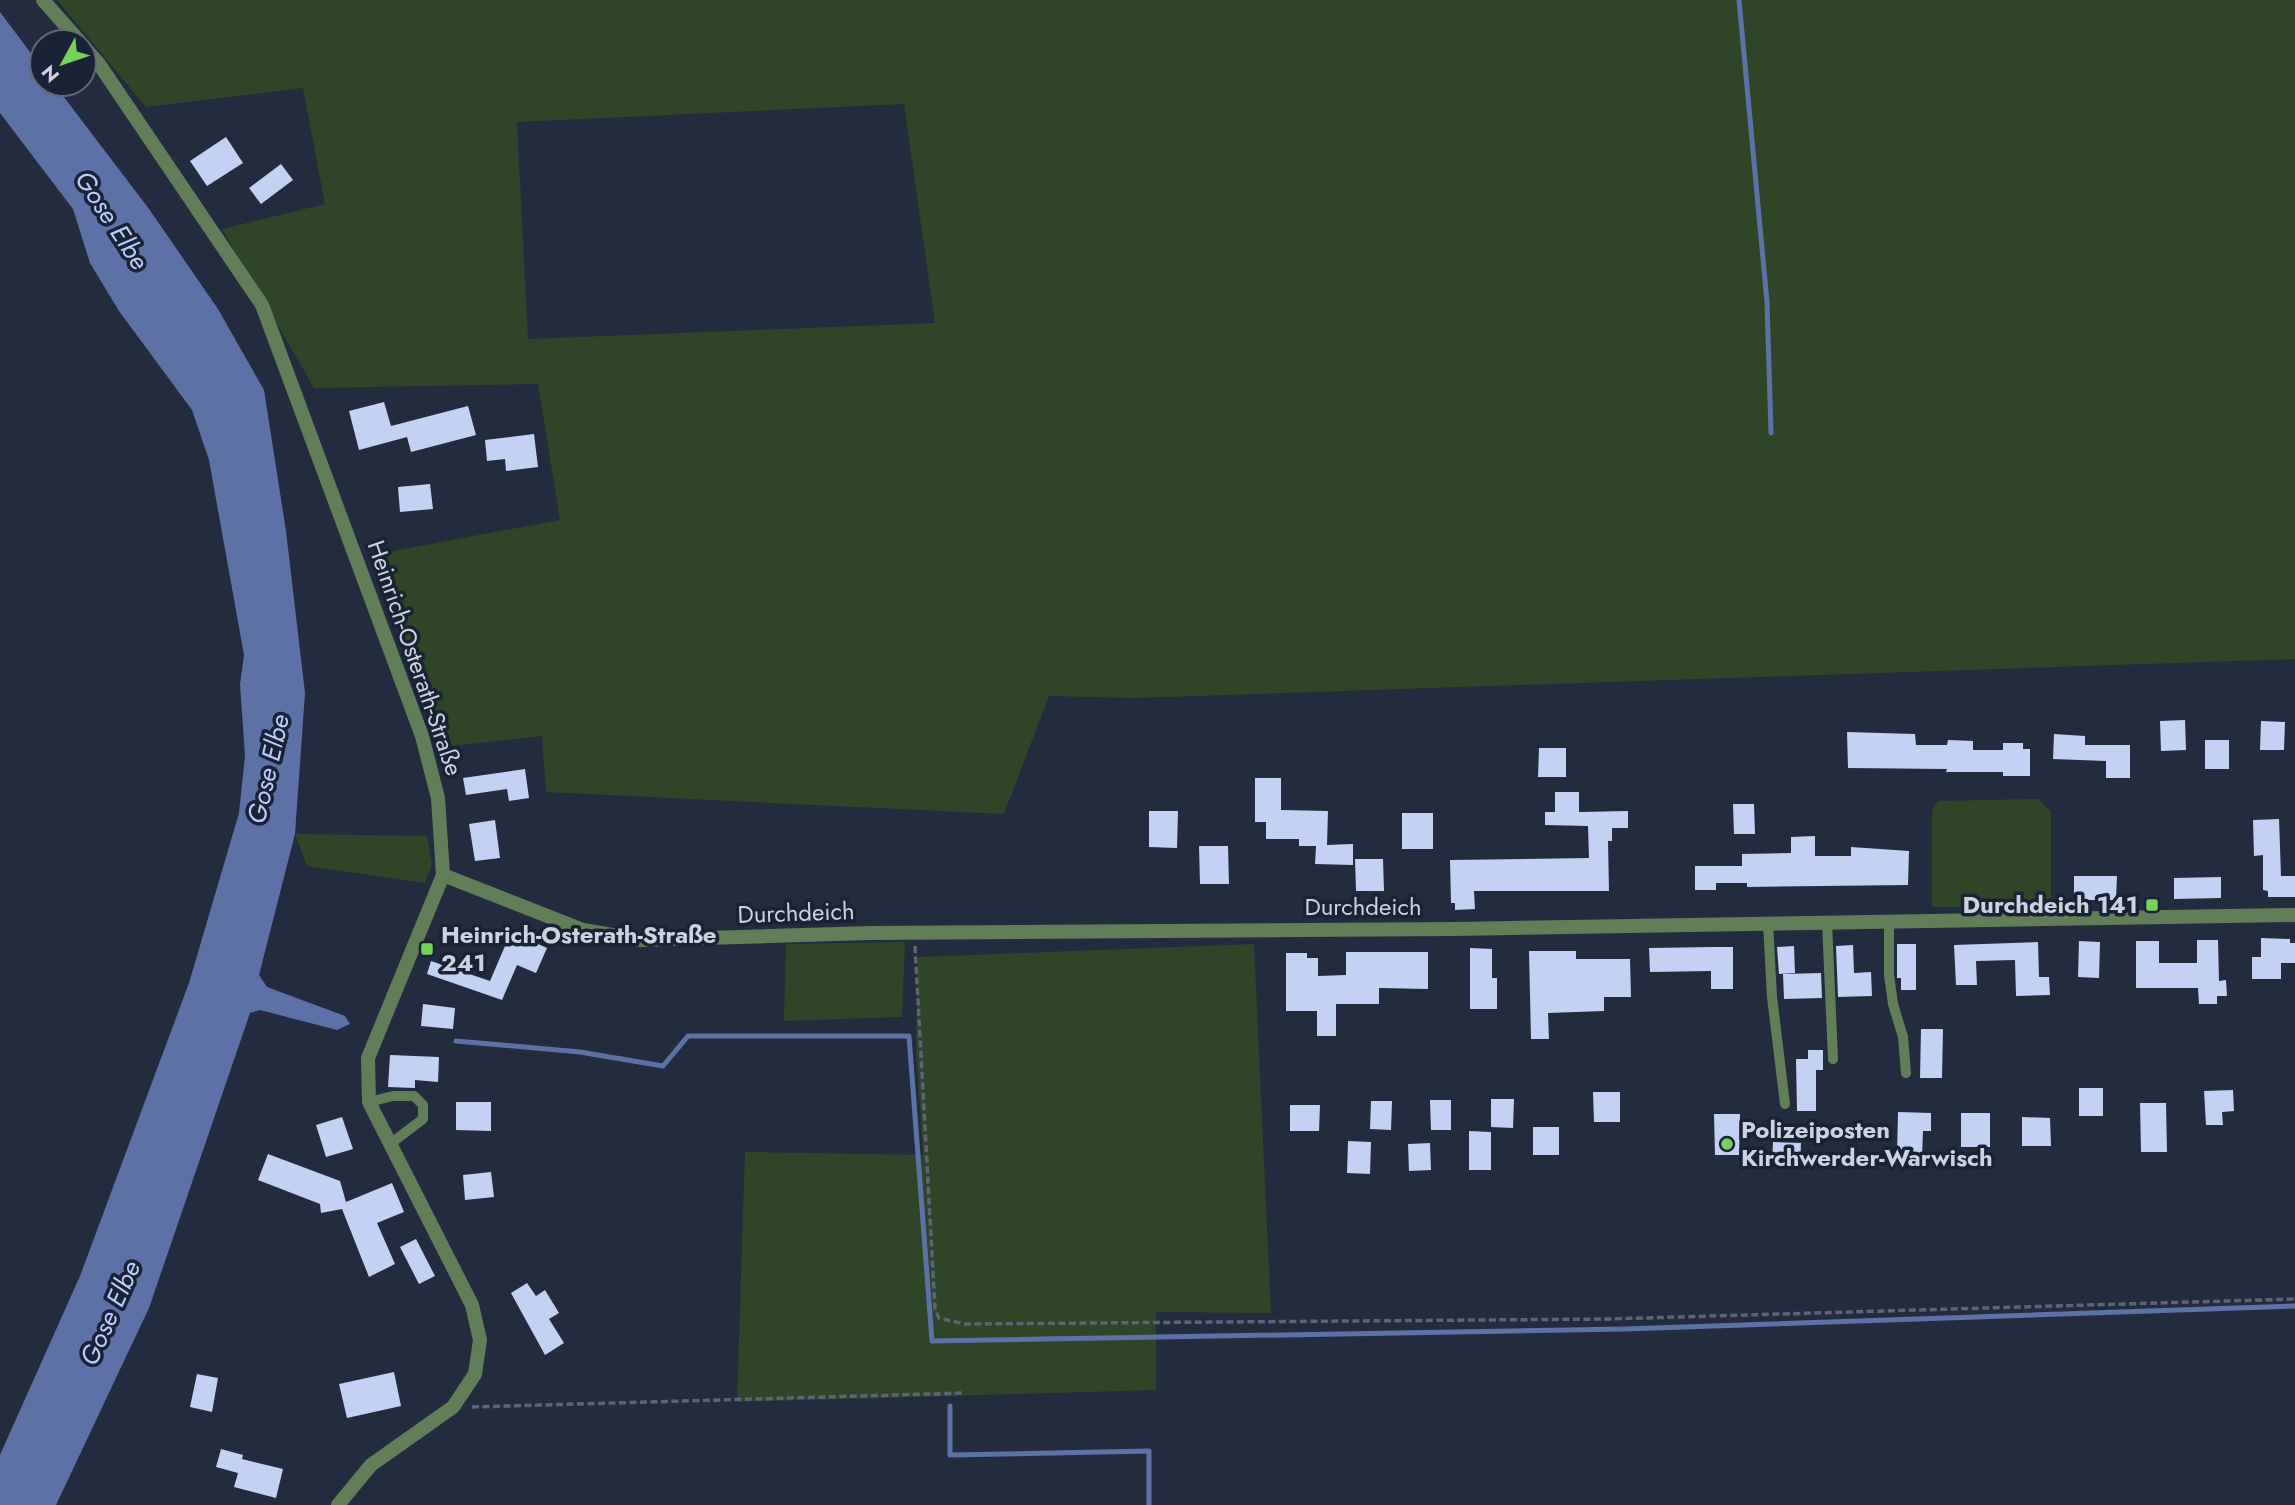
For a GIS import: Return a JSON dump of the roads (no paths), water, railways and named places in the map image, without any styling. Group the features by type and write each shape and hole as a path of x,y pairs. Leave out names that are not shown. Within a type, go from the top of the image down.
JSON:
{"street":[{"path":"43,0 68,28"},
{"name":"Heinrich-Osterath-Straße","path":"98,63 262,304 422,736 438,798 443,875 368,1058 369,1102 471,1305 480,1340 475,1374 453,1407 371,1465 338,1505"},
{"name":"Durchdeich","path":"443,875 583,930 641,940 914,933 2295,915"}],"lane":[{"path":"1889,921 1892,1004 1903,1037 1906,1073"},
{"path":"1827,922 1833,1059"},
{"path":"1768,923 1772,998 1785,1104"},
{"path":"369,1102 393,1096 415,1096 422,1105 422,1119 390,1144"}],"water":[{"name":"Gose Elbe","path":"0,12 28,49 28,98 65,98 149,209 218,309 264,390 286,531 305,693 295,834 259,975 267,987 345,1016 350,1024 337,1030 260,1010 250,1013 149,1308 56,1505 0,1505 0,1455 80,1276 189,983 239,813 245,756 240,684 244,655 209,460 192,410 119,311 90,263 73,209 0,113"}],"waterway":[{"path":"1739,0 1767,302 1771,433"},
{"path":"456,1041 580,1052 663,1066 688,1036 909,1036 932,1341 1624,1329 2295,1306"},
{"path":"950,1406 950,1455 1149,1451 1149,1505"}],"place":[{"name":"Durchdeich 141","path":"2152,905"},
{"name":"Heinrich-Osterath-Straße 241","path":"427,949"},
{"name":"Polizeiposten Kirchwerder-Warwisch","path":"1727,1144"}]}
